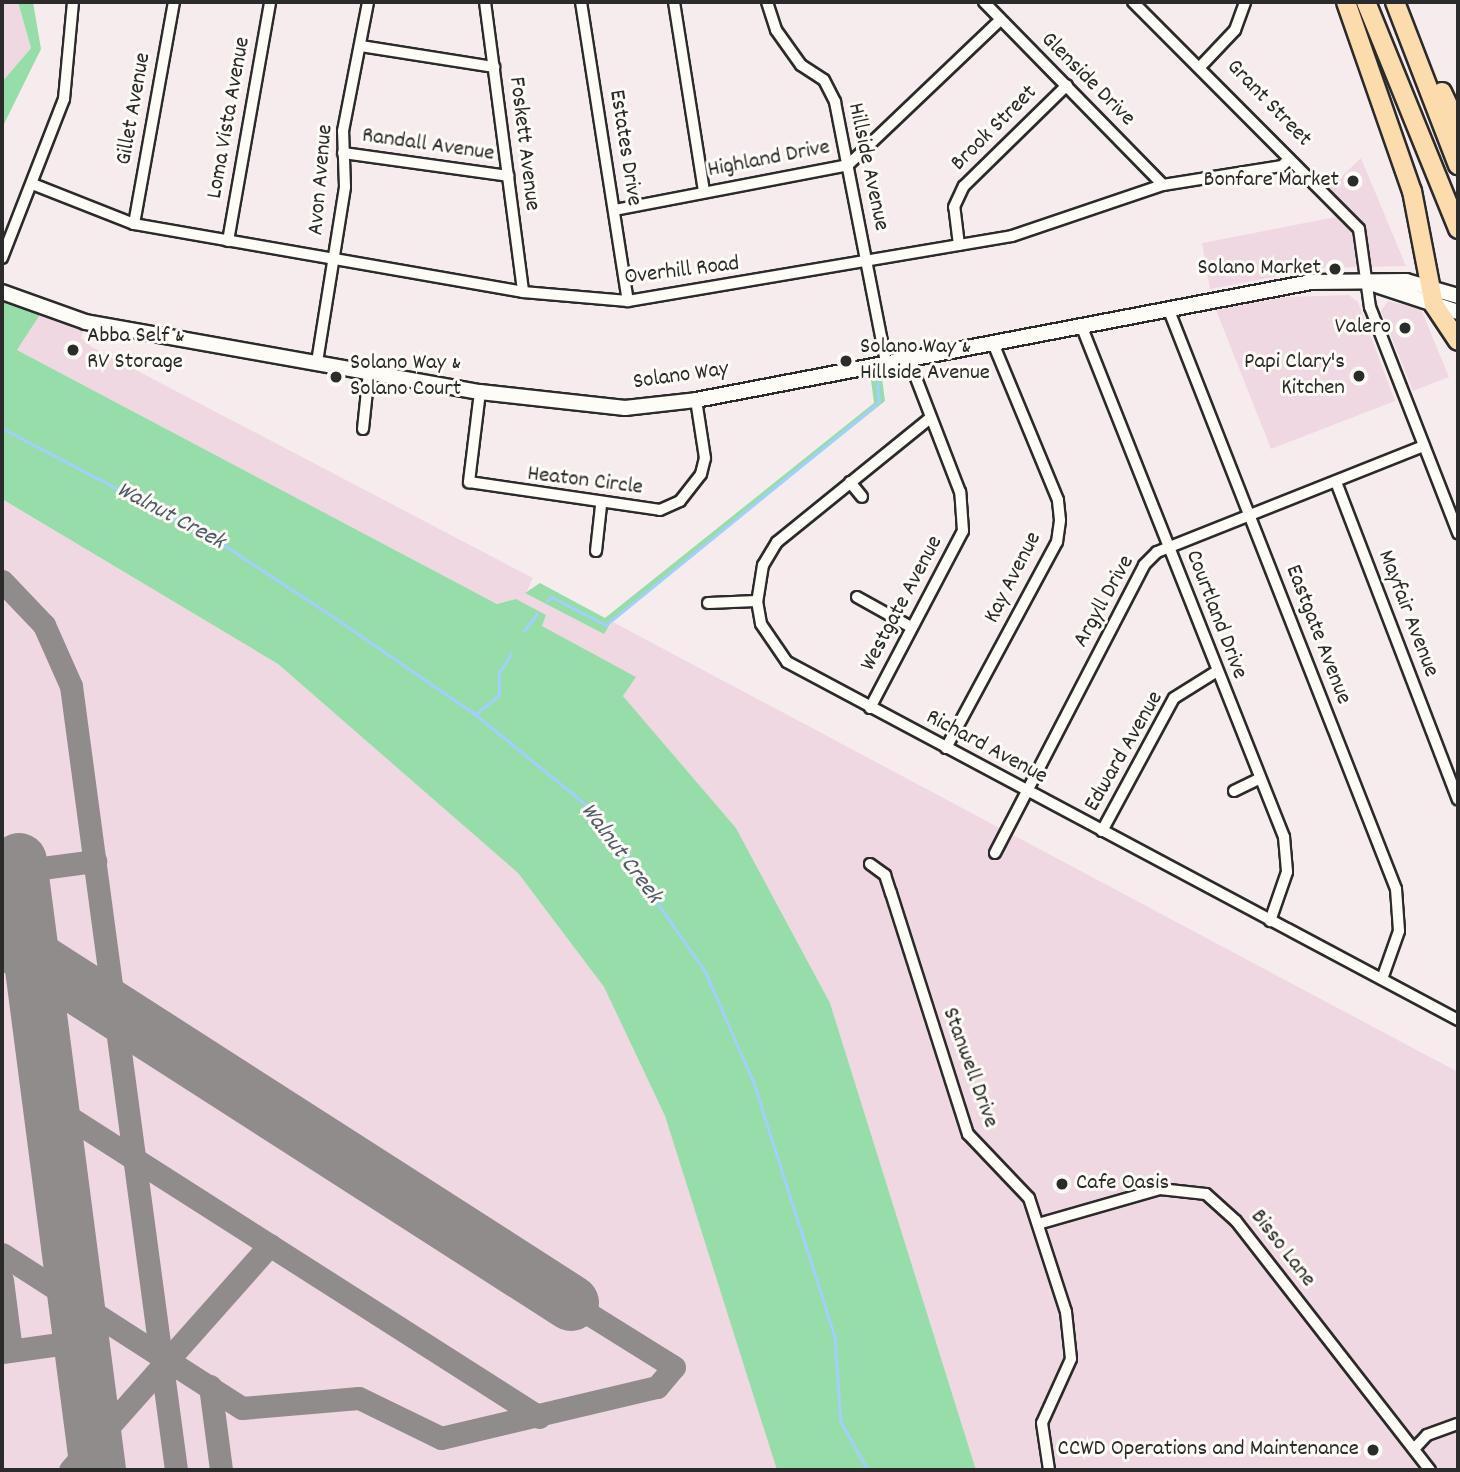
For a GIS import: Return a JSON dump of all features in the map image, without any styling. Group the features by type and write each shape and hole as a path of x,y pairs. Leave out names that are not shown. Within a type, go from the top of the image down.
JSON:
{"highway":[{"path":"1346,2 1412,191 1433,286 1434,305 1457,316"},
{"path":"1366,2 1458,229"},
{"path":"1396,2 1416,27 1458,127"},
{"path":"1396,2 1458,165"}],"street":[{"path":"2,258 34,185 64,99 73,2"},
{"name":"Gillet Avenue","path":"134,224 174,2"},
{"name":"Loma Vista Avenue","path":"228,240 270,2"},
{"name":"Avon Avenue","path":"317,362 334,260 344,153 368,2"},
{"name":"Foskett Avenue","path":"485,2 523,292"},
{"name":"Estates Drive","path":"581,2 628,301"},
{"path":"674,2 704,192"},
{"name":"Hillside Avenue","path":"766,2 776,30 801,65 824,80 835,103 886,362"},
{"name":"Glenside Drive","path":"984,2 1163,184"},
{"name":"Grant Street","path":"1133,2 1359,229 1370,283 1370,307 1458,533"},
{"path":"1200,67 1235,30 1245,2"},
{"name":"Highland Drive","path":"615,210 848,165 1000,20"},
{"path":"361,46 494,67"},
{"name":"Brook Street","path":"959,245 954,207 964,186 1067,85"},
{"name":"Randall Avenue","path":"344,153 508,176"},
{"name":"Overhill Road","path":"34,185 134,224 523,292 628,301 1012,236 1163,184 1282,166 1289,159"},
{"name":"Solano Way","path":"2,292 56,315 480,392 625,408 696,400 908,357 1311,282 1370,283"},
{"path":"1370,283 1433,286 1457,316"},
{"path":"1370,283 1434,305"},
{"name":"Eastgate Avenue","path":"1168,308 1396,889 1399,931 1382,979"},
{"name":"Courtland Drive","path":"1081,325 1284,837 1287,872 1270,921"},
{"name":"Kay Avenue","path":"946,748 1057,542 1060,520 1058,500 992,341"},
{"name":"Westgate Avenue","path":"870,708 963,531 960,492 929,419 908,357"},
{"path":"363,429 369,372"},
{"name":"Heaton Circle","path":"480,392 468,482 601,506 660,510 693,488 705,458 696,400"},
{"name":"Richard Avenue","path":"929,419 777,542 763,565 757,601 767,639 787,662 1458,1020"},
{"name":"Argyll Drive","path":"995,853 1025,790 1144,565 1168,546 1424,446"},
{"path":"850,482 862,497"},
{"name":"Mayfair Avenue","path":"1336,482 1458,799"},
{"path":"596,551 601,506"},
{"path":"857,597 911,627"},
{"path":"708,603 757,601"},
{"name":"Edward Avenue","path":"1102,831 1174,698 1217,671"},
{"path":"1234,791 1259,779"},
{"name":"Stanwell Drive","path":"870,864 885,875 968,1134 1019,1181 1038,1224 1072,1340 1068,1369 1042,1423 1049,1470"},
{"name":"Bisso Lane","path":"1038,1224 1160,1189 1206,1194 1236,1221 1430,1470"},
{"path":"1413,1448 1427,1435 1458,1424"}],"shaded area":[{"path":"2,2 18,2 31,48 2,82"},
{"path":"1361,158 1406,266 1321,268 1210,289 1202,243 1346,215 1325,192"},
{"path":"1349,295 1358,302 1395,401 1271,449 1216,310 1285,297"},
{"path":"1388,301 1421,309 1449,377 1413,391 1381,311"},
{"path":"43,310 86,322 81,338 92,347 533,578 526,593 604,633 613,622 1458,1072 1458,1470 976,1470 830,1003 736,828 623,696 635,677 541,626 516,599 497,604 17,350"},
{"path":"2,499 278,664 518,873 604,987 665,1116 778,1470 2,1470"}],"green space":[{"path":"18,2 33,2 41,49 2,128 2,82 31,48"},
{"path":"2,292 43,310 17,350 497,604 516,599 546,615 542,626 636,677 623,696 736,828 830,1003 976,1470 777,1470 665,1116 604,987 518,873 278,664 2,499"},
{"path":"880,363 885,401 614,618 604,634 525,593 540,583 605,618 874,403 869,365"}],"waterway":[{"path":"547,601 552,597 606,625 879,402 877,383"},
{"name":"Walnut Creek","path":"2,428 221,543 475,714 594,811 706,973 754,1083 835,1337 841,1422 868,1470"},
{"path":"524,631 537,614"},
{"path":"477,713 499,695 499,673 511,654"}],"taxiway":[{"path":"2,581 44,625 71,686 176,1470"},
{"path":"20,871 95,861"},
{"path":"50,1105 539,1417"},
{"path":"70,1470 270,1245"},
{"path":"2,1254 242,1408 359,1398 441,1438 657,1387 674,1367 571,1303"},
{"path":"2,1280 11,1350"},
{"path":"2,1352 81,1341"},
{"path":"210,1386 221,1470"}],"runway":[{"path":"19,861 98,1470"},
{"path":"2,938 571,1303"}],"place":[{"name":"Bonfare Market","path":"1353,181"},
{"name":"Solano Market","path":"1335,269"},
{"name":"Valero","path":"1405,328"},
{"name":"Abba Self & RV Storage","path":"73,350"},
{"name":"Solano Way & Hillside Avenue","path":"846,361"},
{"name":"Papi Clary's Kitchen","path":"1359,376"},
{"name":"Solano Way & Solano Court","path":"336,377"},
{"name":"Cafe Oasis","path":"1062,1184"},
{"name":"CCWD Operations and Maintenance","path":"1373,1450"}]}
